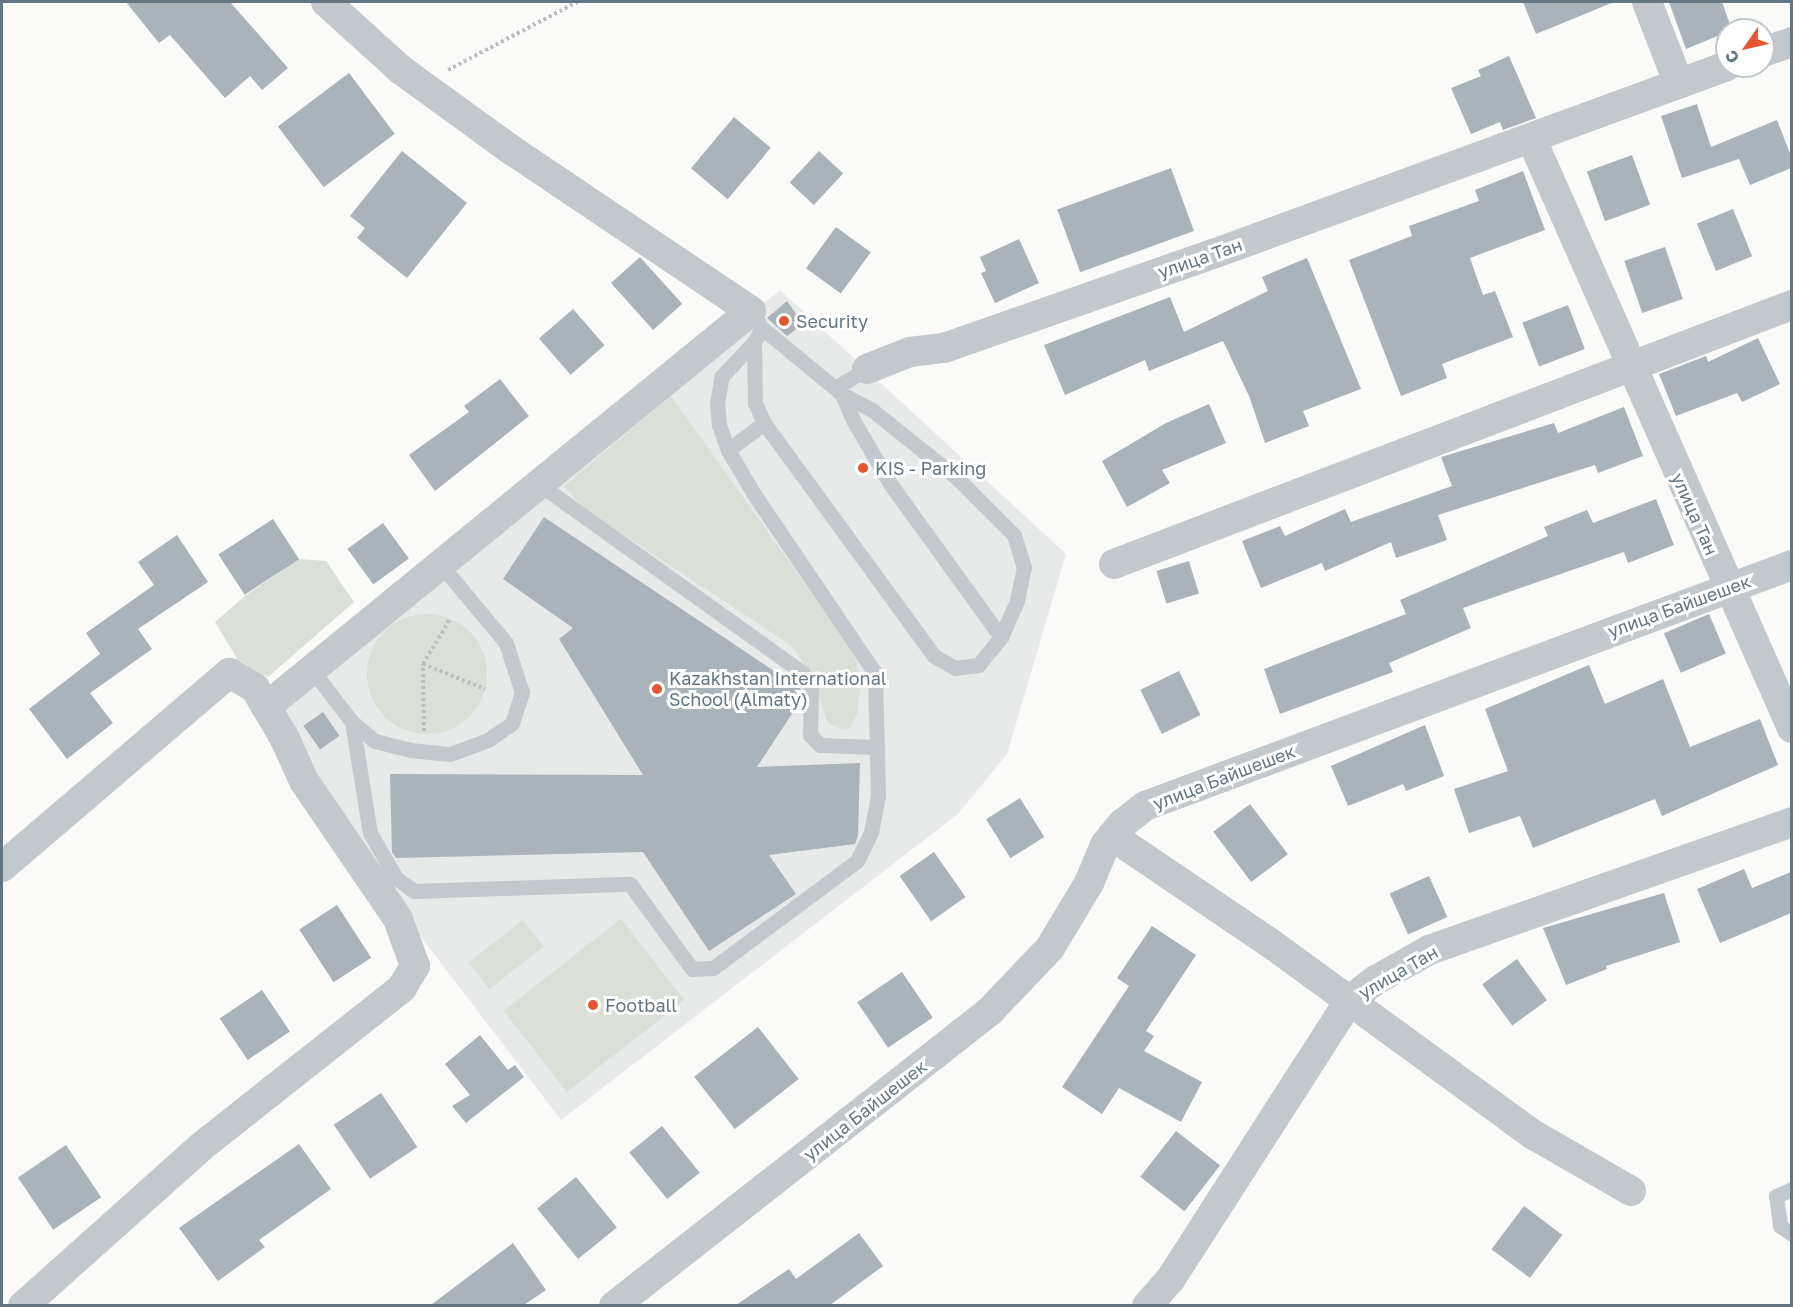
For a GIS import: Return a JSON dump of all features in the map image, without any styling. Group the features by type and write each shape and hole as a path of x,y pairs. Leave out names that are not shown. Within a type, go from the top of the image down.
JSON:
{"street":[{"path":"266,707 538,484 756,320 421,84 326,2"},
{"path":"1647,2 1679,84"},
{"path":"1775,48 1791,42"},
{"name":"улица Тан","path":"867,369 910,352 944,348 1532,140 1715,70"},
{"name":"улица Тан","path":"1532,140 1629,365 1791,728"},
{"path":"1114,564 1629,365 1791,305"},
{"name":"улица Байшешек","path":"614,1305 990,1011 1050,948 1112,836 1144,806 1791,565"},
{"path":"2,867 229,673 255,688 304,781 398,919 416,966 402,988 201,1147 23,1305"},
{"name":"улица Тан","path":"1148,1305 1170,1280 1350,1000 1429,950 1791,822"},
{"path":"1112,836 1350,1000 1534,1135 1631,1191"}],"lane":[{"path":"756,320 839,391 872,410 957,478 1014,535 1024,567 1017,601 1001,637 978,665 956,668 934,656 764,423 755,403 756,320"},
{"path":"352,722 370,833 384,860 414,891 630,884 692,969 714,968 857,861 871,832 878,796 875,673 754,494 729,450 719,426 717,403 722,376 754,342"},
{"path":"839,391 867,369"},
{"path":"839,391 891,485 1001,637"},
{"path":"729,450 764,423"},
{"path":"538,484 802,672 811,688 810,735 820,745 877,747"},
{"path":"312,670 352,722 375,741 410,750 450,754 489,741 512,723 522,692 506,643 441,565"},
{"path":"1791,1189 1776,1196 1780,1226 1791,1234"}],"path":[{"path":"421,84 577,2"},
{"path":"424,734 423,664 450,619"},
{"path":"423,664 484,689"}],"shaded area":[{"name":"Kazakhstan International School (Almaty)","path":"780,290 1066,554 1007,754 958,814 561,1120 320,805 266,707"},
{"path":"671,396 854,653 861,682 857,714 850,728 840,729 827,722 814,679 792,646 582,507 564,486"},
{"path":"299,559 326,561 354,602 268,677 241,665 215,622 246,595"},
{"path":"427,614 450,619 469,632 482,651 487,674 482,697 469,716 450,729 427,734 404,729 385,716 372,697 367,674 372,651 385,632 404,619"},
{"name":"Football","path":"621,919 684,1000 567,1092 504,1011"},
{"path":"523,920 544,947 490,989 469,962"}],"building":[{"path":"126,2 230,2 288,68 262,90 250,76 225,98 170,35 159,43"},
{"path":"1523,2 1614,2 1536,34"},
{"path":"1669,2 1722,2 1728,18 1715,18 1715,37 1686,49"},
{"path":"1509,56 1536,118 1503,130 1500,122 1471,134 1451,88 1481,76 1478,70"},
{"path":"349,73 395,134 324,187 278,127"},
{"path":"1697,104 1711,147 1777,120 1791,156 1791,168 1750,185 1739,159 1682,178 1661,116"},
{"path":"734,117 771,148 728,199 691,168"},
{"path":"402,151 467,203 407,278 357,238 365,228 350,216"},
{"path":"819,151 843,174 814,205 790,182"},
{"path":"1632,155 1650,205 1605,221 1587,171"},
{"path":"1171,168 1194,231 1080,272 1057,209"},
{"path":"1523,171 1545,230 1470,258 1483,295 1495,291 1513,337 1442,364 1447,378 1401,396 1349,260 1412,236 1409,226 1479,201 1475,190"},
{"path":"1733,209 1752,256 1716,271 1697,224"},
{"path":"836,227 871,252 841,294 806,268"},
{"path":"1019,239 1039,283 995,303 981,273 986,271 980,257"},
{"path":"1665,247 1683,299 1642,313 1624,261"},
{"path":"640,257 682,304 653,330 611,283"},
{"path":"1307,258 1361,389 1303,411 1309,426 1265,443 1249,396 1223,341 1149,371 1145,360 1065,395 1044,345 1170,297 1184,332 1268,291 1262,277"},
{"name":"Security","path":"787,301 803,324 787,336 767,318"},
{"path":"1568,305 1585,349 1539,366 1522,323"},
{"path":"573,309 604,345 571,375 539,339"},
{"path":"1758,338 1780,384 1742,402 1737,393 1676,416 1659,374 1706,356 1708,362"},
{"path":"500,379 529,416 435,491 409,455 469,412 464,406"},
{"path":"1209,404 1226,443 1162,470 1170,483 1127,507 1102,461 1166,423"},
{"path":"1624,407 1643,456 1598,473 1595,465 1438,515 1447,540 1396,558 1391,542 1325,571 1322,563 1261,588 1242,541 1280,526 1285,536 1345,509 1351,522 1452,486 1441,457 1554,423 1558,433"},
{"path":"1656,499 1674,545 1628,563 1624,552 1463,608 1471,628 1389,663 1393,672 1280,714 1264,669 1406,614 1400,600 1548,536 1544,527 1587,510 1593,523"},
{"path":"544,517 801,689 801,700 757,767 860,763 858,836 855,844 769,855 796,894 709,951 643,852 396,858 392,852 390,774 643,775 559,639 573,628 503,579"},
{"path":"273,519 299,559 245,595 218,554"},
{"path":"383,523 409,559 373,584 347,549"},
{"path":"177,535 208,582 138,629 152,649 90,693 113,723 67,759 29,709 100,654 86,633 154,585 138,562"},
{"path":"1189,561 1199,594 1166,603 1156,571"},
{"path":"1709,614 1726,654 1681,673 1664,633"},
{"path":"1589,665 1605,704 1663,679 1690,747 1760,719 1778,765 1662,816 1655,799 1533,848 1520,816 1469,833 1454,789 1508,771 1485,709"},
{"path":"1179,671 1200,715 1162,734 1140,690"},
{"path":"323,712 340,736 320,750 303,726"},
{"path":"1425,725 1444,776 1406,791 1403,784 1348,806 1331,766"},
{"path":"1020,798 1044,837 1010,858 986,819"},
{"path":"1250,804 1288,854 1251,882 1213,832"},
{"path":"934,852 966,897 931,921 900,876"},
{"path":"1744,869 1752,888 1791,872 1791,913 1720,943 1697,889"},
{"path":"1429,876 1447,917 1408,935 1390,893"},
{"path":"1664,893 1680,942 1606,966 1607,969 1566,985 1543,928"},
{"path":"337,905 371,958 334,982 299,930"},
{"path":"1152,926 1196,955 1146,1031 1154,1036 1144,1051 1202,1082 1181,1122 1119,1088 1102,1114 1062,1087 1129,986 1117,978"},
{"path":"1517,959 1547,1000 1512,1026 1482,984"},
{"path":"902,972 933,1018 888,1048 857,1002"},
{"path":"262,990 290,1031 248,1060 220,1019"},
{"path":"758,1027 799,1079 735,1129 694,1077"},
{"path":"480,1035 508,1070 515,1065 524,1077 466,1123 452,1106 470,1095 445,1064"},
{"path":"381,1093 417,1147 370,1179 334,1125"},
{"path":"662,1126 700,1173 667,1199 629,1152"},
{"path":"1176,1131 1220,1165 1184,1211 1140,1177"},
{"path":"299,1144 331,1189 259,1240 265,1247 218,1281 179,1228"},
{"path":"66,1145 101,1197 53,1230 18,1177"},
{"path":"576,1177 617,1228 578,1259 537,1208"},
{"path":"1524,1206 1562,1235 1530,1278 1492,1249"},
{"path":"859,1233 883,1266 830,1305 736,1305 789,1269 796,1279"},
{"path":"513,1243 546,1290 524,1305 431,1305"}],"place":[{"name":"Security","path":"784,321"},
{"name":"KIS - Parking","path":"863,468"},
{"name":"Kazakhstan International School (Almaty)","path":"657,689"},
{"name":"Football","path":"593,1005"}]}
